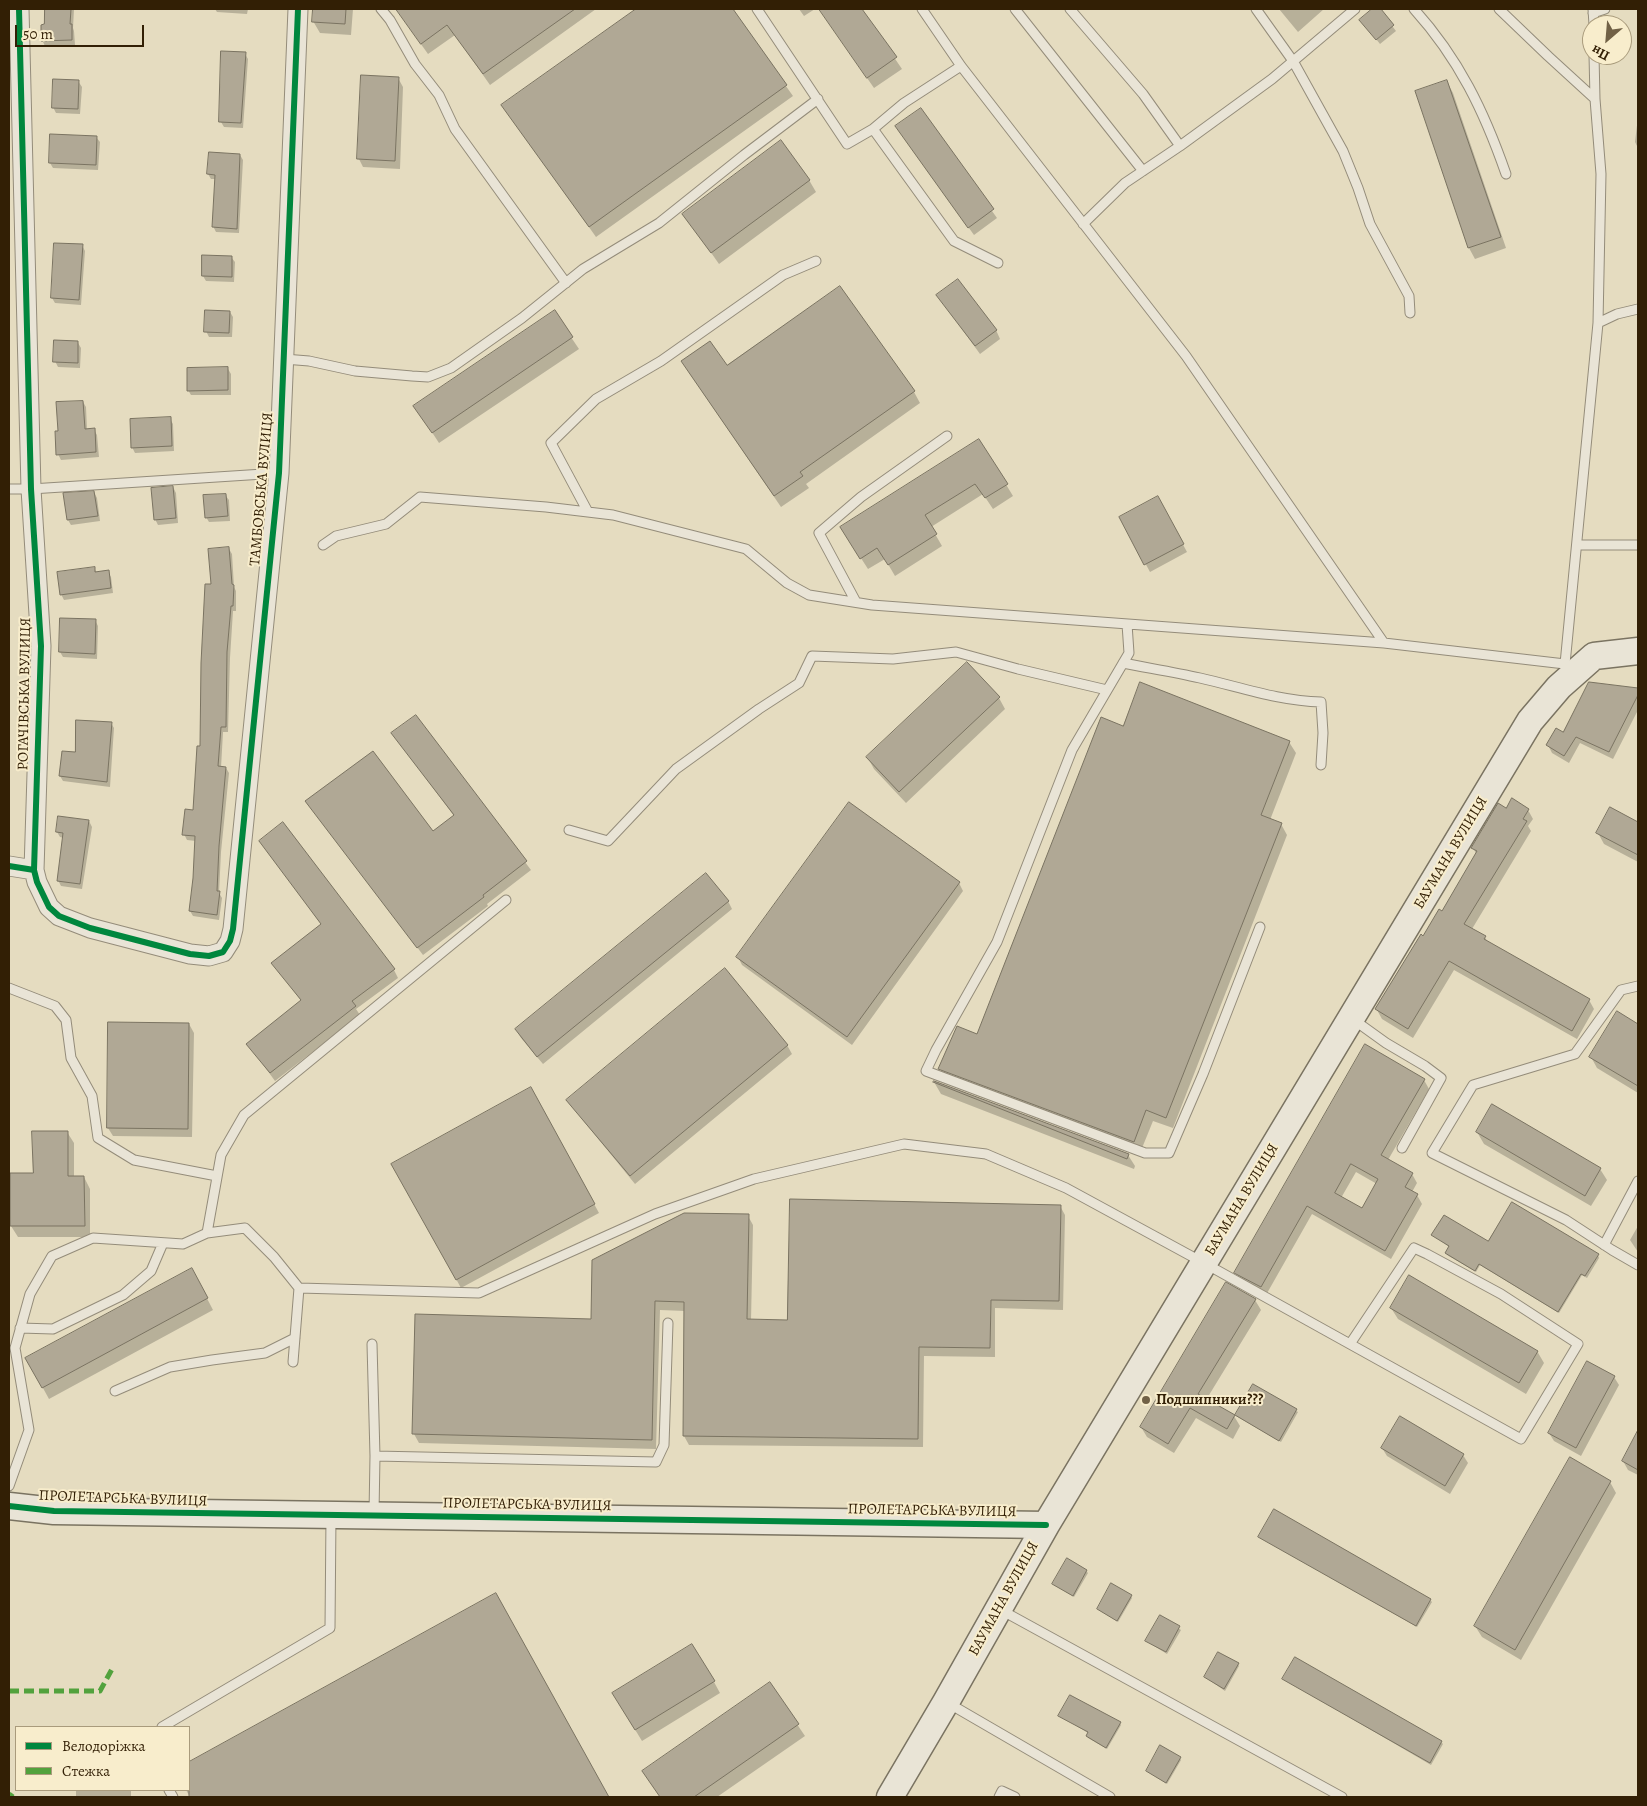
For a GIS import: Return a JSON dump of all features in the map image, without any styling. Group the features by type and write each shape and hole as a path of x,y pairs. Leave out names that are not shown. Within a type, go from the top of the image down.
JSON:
{"main road":[{"name":"БАУМАНА ВУЛИЦЯ","path":"890,1797 1046,1525 1530,721 1559,687 1571,668 1594,656 1638,651"},
{"name":"ПРОЛЕТАРСЬКА ВУЛИЦЯ","path":"9,1506 54,1512 1046,1525"}],"street":[{"name":"РОГАЧІВСЬКА ВУЛИЦЯ","path":"19,9 30,489 41,646 34,870"},
{"name":"ТАМБОВСЬКА ВУЛИЦЯ","path":"34,870 37,882 49,907 60,916 90,928 190,954 209,956 223,952 230,941 233,929 279,472 298,9"},
{"path":"9,866 34,870"}],"lane":[{"path":"381,9 390,20 415,64 439,96 456,129 566,283"},
{"path":"757,9 848,144 874,130 904,103 961,66"},
{"path":"922,9 961,66 1186,356 1384,643"},
{"path":"1015,9 1142,171"},
{"path":"1070,9 1143,94 1180,146"},
{"path":"1256,9 1293,62 1343,151 1370,224 1408,296 1410,313"},
{"path":"1083,224 1125,183 1180,146 1272,79 1355,9"},
{"path":"1414,9 1445,47 1466,80 1491,132 1506,174"},
{"path":"1499,9 1595,99"},
{"path":"1593,11 1605,9"},
{"path":"323,545 336,536 386,524 420,497 546,507 613,515 746,549 786,583 809,595 856,602 1384,643 1571,668 1577,546 1598,323 1600,174 1594,65"},
{"path":"284,359 309,361 356,371 428,377 451,368 522,318 583,269 659,223 744,154 818,99"},
{"path":"874,130 954,241 998,263"},
{"path":"588,512 551,443 596,399 661,361 783,275 816,261"},
{"path":"1598,323 1617,314 1638,309"},
{"path":"856,602 819,533 862,497 947,436"},
{"path":"9,489 279,472"},
{"path":"1577,546 1638,545"},
{"path":"1127,624 1129,653 1072,750 996,942 926,1071 1145,1152 1168,1153 1203,1074 1260,927"},
{"path":"570,830 608,841 676,769 799,683 812,656 893,659 956,652 1107,690"},
{"path":"1123,664 1200,678 1253,692 1306,702 1321,702 1324,733 1321,765"},
{"path":"207,1233 221,1155 244,1115 506,900"},
{"path":"1638,986 1621,990 1575,1054 1473,1085 1432,1153 1566,1220 1638,1265"},
{"path":"9,988 55,1006 66,1020 71,1058 92,1096 98,1138 134,1160 218,1176"},
{"path":"1352,1018 1386,1043 1426,1066 1441,1078 1402,1148"},
{"path":"299,1288 479,1294 664,1211 754,1179 904,1144 986,1154 1066,1188 1521,1439 1578,1344 1501,1294 1414,1248 1350,1344"},
{"path":"1604,1245 1638,1181"},
{"path":"9,1486 29,1430 15,1348 30,1294 52,1256 92,1238 183,1244 207,1233 244,1228 274,1257 299,1288 294,1362"},
{"path":"20,1328 53,1330 124,1295 151,1271 163,1243"},
{"path":"375,1456 656,1462 664,1445 668,1323"},
{"path":"115,1391 170,1367 265,1354 295,1338"},
{"path":"372,1344 375,1456 374,1516"},
{"path":"164,1726 330,1628 331,1515"},
{"path":"998,1609 1342,1797"},
{"path":"946,1702 1110,1797"},
{"path":"999,1797 1002,1791 1015,1797"}],"building":[{"path":"45,9 71,9 72,40 41,41 41,25 44,24"},
{"path":"313,9 346,9 345,24 312,22"},
{"path":"396,9 575,9 483,74 447,25 421,44"},
{"path":"636,9 733,9 787,85 589,227 501,105"},
{"path":"819,9 862,9 897,57 867,78"},
{"path":"1372,9 1381,9 1394,25 1376,40 1359,20"},
{"path":"221,51 246,52 241,123 219,122"},
{"path":"361,75 399,77 395,161 357,159"},
{"path":"53,79 79,80 78,109 52,108"},
{"path":"1447,80 1501,237 1468,248 1415,91"},
{"path":"921,108 994,209 968,228 895,126"},
{"path":"50,134 97,136 96,165 49,163"},
{"path":"781,140 810,180 711,253 682,214"},
{"path":"209,152 240,154 237,229 212,227 215,175 207,174"},
{"path":"54,243 83,244 79,300 51,298"},
{"path":"202,255 232,256 232,277 202,276"},
{"path":"958,279 997,330 975,346 936,295"},
{"path":"840,286 915,391 800,472 803,476 774,496 681,361 710,341 727,365"},
{"path":"205,310 230,311 229,333 204,332"},
{"path":"555,310 573,337 432,433 413,406"},
{"path":"54,340 78,341 78,363 53,362"},
{"path":"228,367 228,390 187,391 187,368"},
{"path":"83,401 85,429 95,428 96,452 56,455 55,431 58,431 56,402"},
{"path":"171,417 172,446 131,448 130,419"},
{"path":"979,439 1008,484 985,498 975,484 925,515 937,534 888,565 877,548 860,559 840,527"},
{"path":"173,486 176,518 154,520 151,488"},
{"path":"94,491 98,516 67,520 63,493"},
{"path":"226,494 228,516 205,518 203,495"},
{"path":"1158,496 1184,544 1144,565 1119,517"},
{"path":"229,547 232,584 234,585 227,652 226,727 221,727 218,766 226,767 219,846 217,891 220,891 217,915 189,911 195,836 182,835 185,809 193,810 197,746 200,746 201,663 205,584 211,584 208,549"},
{"path":"95,567 95,572 109,570 111,588 60,595 57,572"},
{"path":"60,618 96,619 95,654 59,652"},
{"path":"967,662 1000,697 899,792 866,757"},
{"path":"1140,682 1290,741 1261,815 1282,823 1166,1118 1146,1110 1134,1142 938,1069 957,1026 977,1034 1101,717 1123,726"},
{"path":"1589,682 1638,688 1638,695 1609,752 1576,737 1564,756 1546,745 1556,728 1563,732"},
{"path":"416,715 527,861 483,895 484,897 417,948 305,801 373,751 433,831 454,815 391,733"},
{"path":"76,720 112,722 107,782 59,776 62,751 75,752"},
{"path":"1512,798 1529,809 1523,819 1527,821 1464,924 1486,936 1484,939 1590,999 1572,1031 1449,961 1408,1029 1375,1009 1421,934 1423,936 1439,909 1442,911 1477,851 1471,848 1498,803 1506,808"},
{"path":"849,802 960,882 847,1037 736,957"},
{"path":"1610,807 1638,822 1638,855 1596,833"},
{"path":"58,816 89,820 80,884 57,881 63,833 56,832"},
{"path":"283,822 395,969 352,1001 356,1006 270,1073 246,1044 301,1000 271,963 321,924 259,841"},
{"path":"706,873 729,901 537,1057 515,1029"},
{"path":"725,968 788,1045 630,1176 566,1100"},
{"path":"1617,1011 1638,1024 1638,1086 1589,1057"},
{"path":"108,1022 189,1023 188,1129 107,1128"},
{"path":"1365,1044 1425,1079 1381,1155 1413,1173 1405,1187 1418,1194 1385,1251 1307,1206 1261,1287 1234,1273","holes":["1351,1164 1378,1179 1362,1208 1335,1193"]},
{"path":"934,1081 1129,1154 1127,1159"},
{"path":"531,1087 595,1204 456,1280 391,1164"},
{"path":"1492,1104 1601,1168 1585,1196 1476,1132"},
{"path":"32,1131 68,1131 68,1176 84,1176 85,1226 10,1226 10,1173 33,1173"},
{"path":"790,1199 1061,1205 1059,1301 991,1300 990,1348 919,1347 918,1439 683,1436 684,1302 655,1301 652,1440 412,1434 415,1314 591,1319 592,1260 684,1213 749,1214 747,1319 787,1320"},
{"path":"1512,1202 1599,1254 1585,1276 1581,1274 1558,1312 1479,1264 1475,1271 1445,1253 1449,1246 1431,1235 1444,1215 1488,1241"},
{"path":"192,1268 208,1298 42,1388 25,1358"},
{"path":"1409,1275 1538,1351 1519,1383 1390,1308"},
{"path":"1226,1282 1256,1299 1198,1394 1235,1415 1227,1429 1190,1408 1168,1444 1140,1427"},
{"path":"1587,1361 1615,1376 1576,1448 1548,1433"},
{"path":"1253,1384 1297,1409 1279,1441 1235,1415"},
{"path":"1400,1416 1464,1454 1445,1486 1381,1448"},
{"path":"1638,1430 1638,1470 1622,1461"},
{"path":"1570,1457 1611,1481 1515,1650 1474,1626"},
{"path":"1274,1509 1431,1599 1416,1626 1258,1537"},
{"path":"1067,1558 1087,1570 1073,1596 1052,1584"},
{"path":"1111,1583 1132,1595 1117,1621 1097,1609"},
{"path":"496,1593 609,1797 189,1797 190,1761"},
{"path":"1160,1615 1180,1626 1166,1652 1145,1641"},
{"path":"692,1644 715,1681 635,1730 612,1693"},
{"path":"1218,1652 1239,1663 1224,1689 1204,1677"},
{"path":"1295,1657 1442,1741 1430,1763 1282,1679"},
{"path":"770,1682 799,1724 694,1797 660,1797 642,1771"},
{"path":"1070,1695 1121,1722 1106,1748 1086,1736 1088,1732 1058,1716"},
{"path":"1160,1745 1181,1757 1166,1783 1146,1771"}],"marked path":[{"path":"9,1691 100,1691 112,1669"},
{"path":"9,1794 13,1797"}],"cycle path":[{"path":"19,9 31,489 41,646 34,870"},
{"path":"9,866 34,870 37,882 49,907 59,916 90,928 190,954 209,956 223,952 230,941 233,929 279,473 298,9"},
{"path":"9,1506 54,1511 1046,1525"}],"place":[{"name":"Подшипники???","path":"1146,1400"}]}
